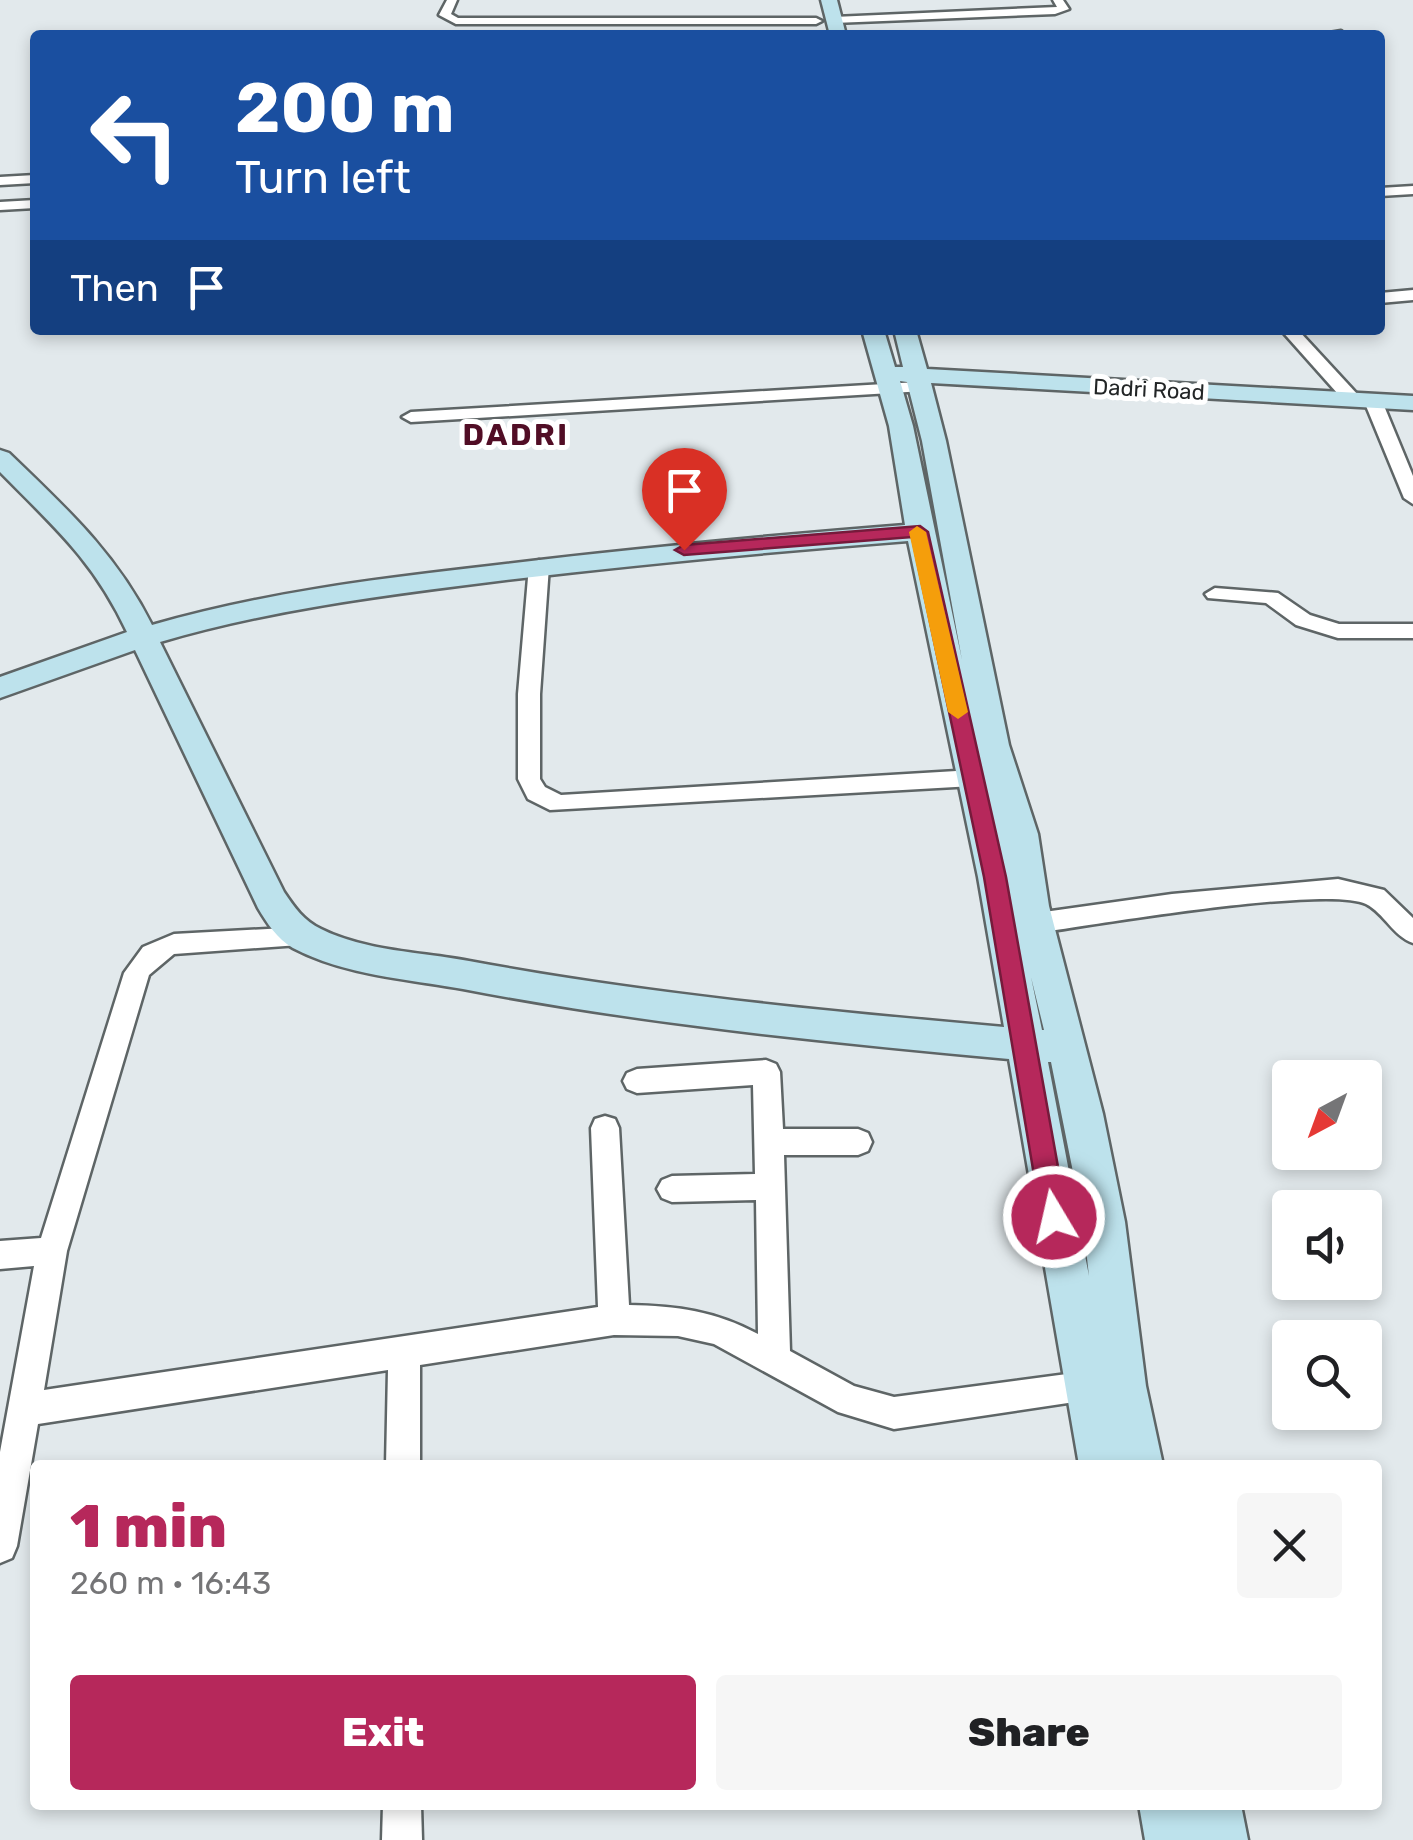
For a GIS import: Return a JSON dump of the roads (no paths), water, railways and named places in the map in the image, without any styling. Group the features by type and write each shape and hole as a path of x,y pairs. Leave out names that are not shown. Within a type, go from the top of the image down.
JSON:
{"street":[{"path":"452,0 445,15 448,20 570,28 816,28 814,0"},
{"path":"830,0 836,28 1055,11 1063,8 1058,0"},
{"path":"0,180 30,179"},
{"path":"1385,192 1413,190"},
{"path":"0,206 30,204"},
{"path":"1385,298 1413,295"},
{"path":"877,335 904,385 993,745 1021,834 1037,924 1068,1048 1104,1222 1123,1386 1139,1460"},
{"path":"905,335 904,385 920,532 1026,1044 1101,1460"},
{"path":"1294,335 1370,407 1413,498"},
{"path":"411,417 904,385"},
{"name":"Dadri Road","path":"904,385 1370,407 1413,403"},
{"name":"Dadri Road","path":"904,385 1370,407 1413,422"},
{"path":"0,458 86,544 118,584 270,899 284,920 304,937"},
{"path":"0,688 143,636 309,596 538,566 920,532"},
{"path":"538,566 529,694 529,779 546,800 558,804 973,778"},
{"path":"1216,594 1270,597 1295,616 1338,631 1413,630"},
{"path":"1037,924 1172,904 1338,888 1375,897 1413,933"},
{"path":"0,1546 52,1251 137,973 156,949 174,944 304,937 388,959 602,999 763,1023 1068,1048"},
{"path":"637,1081 766,1072 774,1359"},
{"path":"605,1128 614,1320"},
{"path":"769,1142 858,1142"},
{"path":"672,1189 770,1188"},
{"path":"0,1254 52,1251"},
{"path":"26,1409 614,1320 700,1324 849,1401 894,1413 1086,1386 1123,1386"},
{"path":"403,1460 404,1351"},
{"path":"402,1810 402,1840"},
{"path":"1167,1810 1172,1840"},
{"path":"1215,1810 1222,1840"}],"district":[{"name":"DADRI","path":"516,435"}]}
